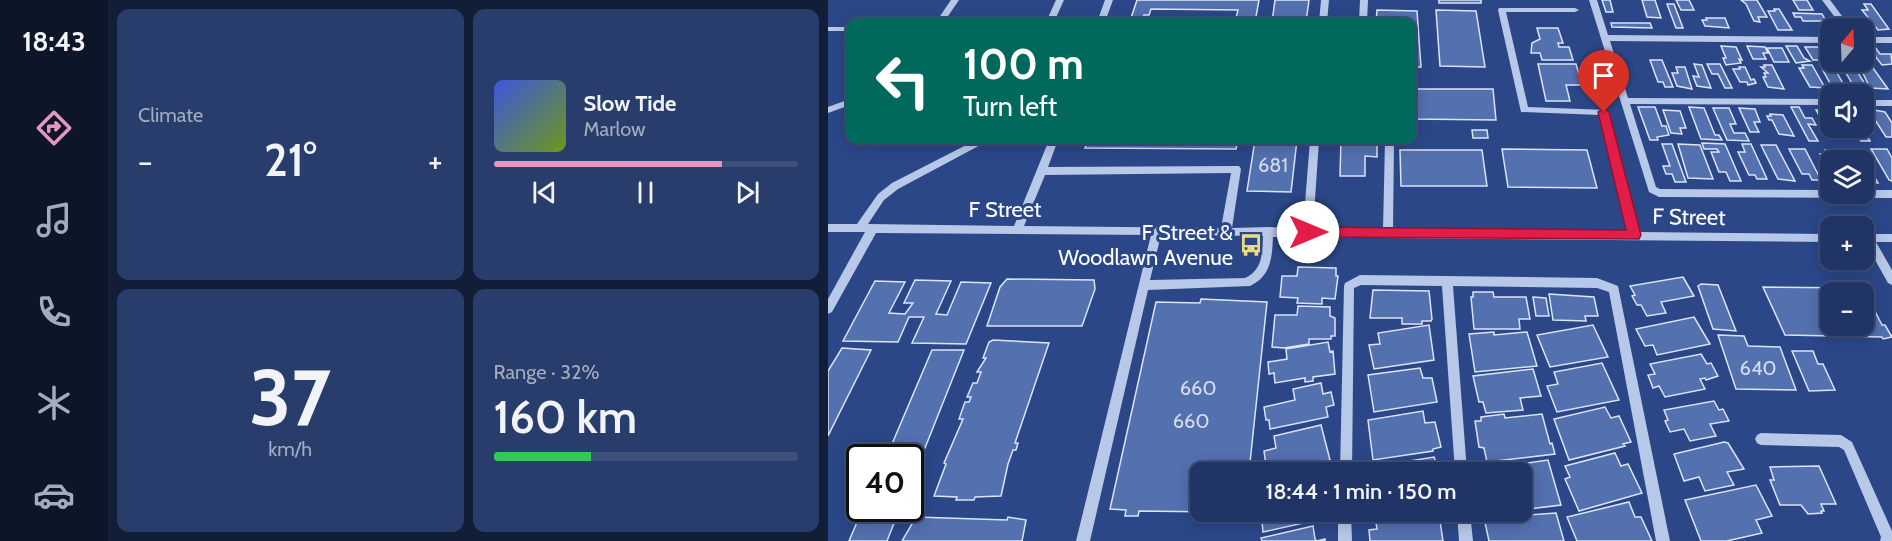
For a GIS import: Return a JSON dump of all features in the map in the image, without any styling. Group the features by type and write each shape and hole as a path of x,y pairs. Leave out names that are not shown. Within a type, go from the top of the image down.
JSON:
{"street":[{"path":"943,18 955,0"},
{"path":"1052,18 1060,0"},
{"path":"1102,18 1109,0"},
{"path":"1323,18 1325,0"},
{"path":"1363,18 1364,0"},
{"path":"1593,0 1652,189 1659,193 1892,194"},
{"path":"1826,0 1840,18"},
{"path":"1575,10 1502,10 1524,110 1604,112 1634,235"},
{"path":"828,29 846,28"},
{"path":"1605,38 1820,40"},
{"path":"1874,40 1892,40"},
{"path":"1625,101 1820,102"},
{"path":"828,110 846,103"},
{"path":"1874,103 1892,103"},
{"path":"860,228 881,197 895,186 975,144"},
{"path":"1018,229 1052,144"},
{"path":"1308,232 1315,144"},
{"path":"1388,233 1390,144"},
{"path":"1042,171 1236,169 1226,231"},
{"name":"F Street","path":"828,228 1820,238"},
{"path":"828,309 873,228"},
{"path":"1083,541 1156,230"},
{"path":"1144,285 1246,283 1256,280 1264,272 1269,231"},
{"path":"1874,238 1892,238"},
{"path":"1874,252 1892,280"},
{"path":"1346,462 1349,286 1360,280 1597,283 1614,289 1664,541"},
{"path":"1447,282 1460,462"},
{"path":"1761,439 1841,441 1848,446 1888,537 1887,541"},
{"path":"1345,522 1345,541"},
{"path":"1465,522 1466,541"}],"building":[{"path":"1137,0 1259,0 1256,18 1236,18 1238,10 1151,9 1149,15 1144,15 1143,18 1131,18"},
{"path":"1275,0 1309,0 1307,18 1273,18"},
{"path":"1439,0 1481,0 1481,3 1439,3"},
{"path":"1602,0 1610,0 1613,12 1606,12"},
{"path":"1642,0 1655,0 1661,18 1647,17"},
{"path":"1676,0 1689,0 1694,10 1681,10"},
{"path":"1741,0 1757,0 1767,17 1758,17 1760,22 1754,21 1746,4"},
{"path":"1793,0 1807,0 1813,10 1799,10"},
{"path":"1667,4 1674,4 1683,28 1676,28"},
{"path":"1864,4 1871,4 1889,29 1878,30 1874,25 1874,18 1868,18 1862,10 1868,10"},
{"path":"1774,9 1779,9 1792,30 1778,30 1768,11 1775,11"},
{"path":"1377,10 1417,11 1421,67 1416,67 1416,18 1376,18"},
{"path":"1436,10 1476,11 1485,67 1440,66"},
{"path":"1793,13 1822,14 1824,18 1820,18 1820,21 1803,21 1801,17 1795,17"},
{"path":"1706,18 1725,18 1729,28 1705,26 1702,20 1707,20"},
{"path":"1611,23 1650,23 1652,28 1612,27"},
{"path":"1537,28 1558,28 1563,43 1558,43 1559,47 1569,47 1573,60 1542,60 1540,53 1531,53 1532,43 1540,39"},
{"path":"1721,46 1736,47 1742,60 1739,59 1741,63 1726,65"},
{"path":"1747,46 1765,47 1768,53 1763,53 1766,59 1753,59"},
{"path":"1786,46 1797,46 1804,58 1810,61 1796,63"},
{"path":"1805,47 1818,47 1820,60 1813,60"},
{"path":"1874,47 1880,54 1891,54 1892,64 1882,65 1874,55"},
{"path":"1767,48 1782,48 1789,62 1774,62"},
{"path":"1650,60 1662,60 1673,87 1665,87 1663,82 1658,82"},
{"path":"1538,64 1576,64 1582,85 1566,85 1570,101 1546,101"},
{"path":"1694,64 1702,65 1711,88 1697,86 1693,76 1699,77"},
{"path":"1707,64 1720,64 1732,88 1725,88 1718,74 1712,74"},
{"path":"1764,65 1772,65 1784,89 1768,87 1763,77 1766,77 1764,73 1768,73 1761,67 1765,67"},
{"path":"1802,65 1812,65 1823,84 1820,84 1820,88 1810,87 1799,68 1804,68"},
{"path":"1676,67 1685,67 1692,89 1677,86 1672,73 1678,73"},
{"path":"1739,67 1745,67 1751,80 1754,79 1756,83 1748,85 1747,82 1740,82 1733,69 1740,69"},
{"path":"1874,69 1888,89 1874,88 1874,84 1868,84 1862,72 1874,72"},
{"path":"1824,72 1836,72 1843,84 1830,84"},
{"path":"1857,72 1865,84 1852,84 1846,73 1842,73"},
{"path":"1416,89 1493,89 1496,120 1416,119"},
{"path":"1638,107 1655,107 1662,126 1666,126 1669,135 1657,137 1658,140 1650,140"},
{"path":"1689,107 1704,108 1715,135 1719,135 1722,140 1701,139"},
{"path":"1791,107 1799,107 1805,118 1812,118 1816,125 1808,124 1818,141 1809,141"},
{"path":"1713,108 1729,108 1736,124 1730,124 1734,133 1745,133 1749,141 1727,140"},
{"path":"1739,108 1755,109 1760,122 1754,122 1759,132 1750,132"},
{"path":"1663,110 1680,111 1686,128 1680,128 1682,134 1671,133"},
{"path":"1874,110 1885,112 1892,123 1892,137 1886,137 1874,118"},
{"path":"1770,114 1783,115 1794,136 1779,134 1772,120 1769,120 1767,116 1771,116"},
{"path":"1472,130 1487,130 1488,138 1473,138"},
{"path":"1859,138 1868,138 1870,141 1861,141"},
{"path":"1702,143 1725,144 1741,181 1730,181 1726,172 1719,172 1711,152 1719,152 1717,149 1704,149"},
{"path":"1086,144 1237,144 1236,149 1085,148"},
{"path":"1254,144 1297,144 1291,192 1247,191"},
{"path":"1341,144 1377,145 1377,157 1365,156 1365,176 1340,176"},
{"path":"1662,144 1672,144 1686,182 1675,182 1672,174 1666,174 1663,166 1670,166"},
{"path":"1678,144 1700,145 1713,179 1688,178"},
{"path":"1742,144 1751,144 1767,179 1757,179 1755,175 1749,175 1738,152 1745,152"},
{"path":"1761,145 1776,145 1795,181 1778,179"},
{"path":"1502,149 1587,150 1597,188 1508,187"},
{"path":"1789,149 1805,149 1820,180 1812,180 1809,174 1802,174"},
{"path":"1887,149 1892,158 1892,181 1889,180 1874,154 1874,150 1872,150"},
{"path":"1400,150 1482,150 1487,186 1401,186"},
{"path":"1298,267 1336,268 1336,276 1338,276 1335,299 1322,298 1322,304 1297,303 1298,298 1280,297 1282,276 1297,276"},
{"path":"1683,277 1694,296 1661,302 1666,313 1647,316 1632,296 1635,295 1630,286"},
{"path":"1007,279 1094,280 1095,289 1082,326 987,326 1000,287"},
{"path":"915,280 951,281 936,314 947,315 961,282 991,283 966,344 912,343 924,317 909,317 898,342 843,341 875,281 905,282 889,313 905,314 913,303 904,303"},
{"path":"1701,284 1718,285 1736,331 1713,329 1698,286"},
{"path":"1763,287 1820,288 1820,336 1785,335"},
{"path":"1373,290 1429,291 1431,321 1422,321 1422,324 1402,324 1402,318 1370,318"},
{"path":"1473,292 1493,292 1494,297 1526,297 1530,319 1519,319 1520,329 1474,329 1471,297 1473,297"},
{"path":"1549,294 1594,297 1598,316 1585,316 1586,321 1553,320"},
{"path":"1533,297 1546,298 1549,316 1536,316"},
{"path":"1201,299 1267,302 1250,462 1190,462 1190,512 1139,511 1138,516 1125,516 1126,510 1110,509 1156,302 1200,303"},
{"path":"1298,306 1330,307 1330,316 1335,318 1335,336 1331,336 1331,339 1309,339 1309,344 1284,348 1272,347 1275,315 1297,315"},
{"path":"1874,309 1882,325 1885,325 1892,337 1883,339 1882,337 1834,336 1874,336"},
{"path":"1694,317 1710,344 1657,355 1653,345 1645,346 1636,329"},
{"path":"1429,325 1434,360 1374,369 1369,345 1380,344 1378,333"},
{"path":"1593,325 1608,357 1550,367 1537,335"},
{"path":"1494,332 1494,335 1527,332 1537,366 1475,372 1469,334"},
{"path":"1718,335 1744,336 1748,346 1780,347 1796,390 1736,389"},
{"path":"993,340 1049,343 1015,443 1018,443 1016,450 1013,450 1008,464 1001,496 956,500 957,497 934,496 946,464 944,463 963,419 959,419 965,402 969,402 971,397 967,397 973,383 977,383 981,372 977,372 986,358 983,358 989,342"},
{"path":"1328,342 1330,352 1333,351 1335,374 1313,377 1313,381 1305,382 1305,378 1275,383 1274,373 1269,374 1268,362 1287,359 1286,349"},
{"path":"842,348 871,350 828,436 828,371"},
{"path":"932,350 964,350 924,450 924,444 892,444"},
{"path":"1792,351 1813,351 1818,364 1823,364 1835,390 1809,391"},
{"path":"1701,354 1707,364 1711,363 1718,376 1706,380 1705,378 1700,379 1705,389 1665,397 1659,386 1653,388 1648,375 1655,374 1650,364"},
{"path":"1602,363 1619,400 1557,412 1547,386 1558,384 1554,372"},
{"path":"1420,368 1423,378 1432,378 1437,402 1374,412 1368,375"},
{"path":"1533,369 1541,396 1520,398 1523,410 1486,413 1483,402 1479,402 1473,376"},
{"path":"1321,383 1323,394 1331,392 1334,405 1326,407 1328,417 1270,429 1264,407 1295,400 1293,389"},
{"path":"1714,401 1719,410 1723,409 1729,421 1710,424 1716,436 1690,441 1684,429 1670,432 1665,421 1668,420 1664,410"},
{"path":"1605,407 1611,418 1619,416 1631,442 1623,444 1625,446 1569,460 1554,419"},
{"path":"1423,411 1425,423 1435,422 1441,447 1433,451 1373,460 1368,420"},
{"path":"1504,414 1505,418 1542,414 1555,454 1487,462 1484,448 1479,447 1475,421 1481,421 1481,417"},
{"path":"1321,425 1330,460 1266,462 1264,451 1276,448 1274,436"},
{"path":"1728,443 1744,469 1727,472 1734,485 1705,491 1699,477 1684,481 1674,454"},
{"path":"1615,453 1621,466 1628,464 1642,493 1579,511 1565,479 1570,477 1565,466"},
{"path":"1434,457 1436,462 1403,462"},
{"path":"1548,460 1561,505 1532,509 1532,462"},
{"path":"1819,466 1836,504 1821,504 1824,511 1821,511 1822,513 1808,514 1801,505 1780,505 1770,480 1774,480 1770,467"},
{"path":"1756,485 1772,516 1756,520 1762,533 1727,541 1701,541 1685,500"},
{"path":"1629,502 1635,517 1641,517 1652,541 1577,541 1567,517"},
{"path":"1556,513 1564,541 1489,541 1485,522 1532,522 1532,515"},
{"path":"924,517 1007,520 1008,517 1026,520 1022,541 902,541 913,522 924,522"},
{"path":"857,522 894,522 887,541 849,541"},
{"path":"1262,522 1308,522 1263,532"},
{"path":"1376,522 1440,522 1443,541 1370,541 1369,530 1377,529"},
{"path":"1313,526 1317,541 1262,541 1261,538"}],"place":[{"name":"F Street & Woodlawn Avenue","path":"1251,245"}],"route":[{"path":"1308,232 1634,235 1604,112"}]}
